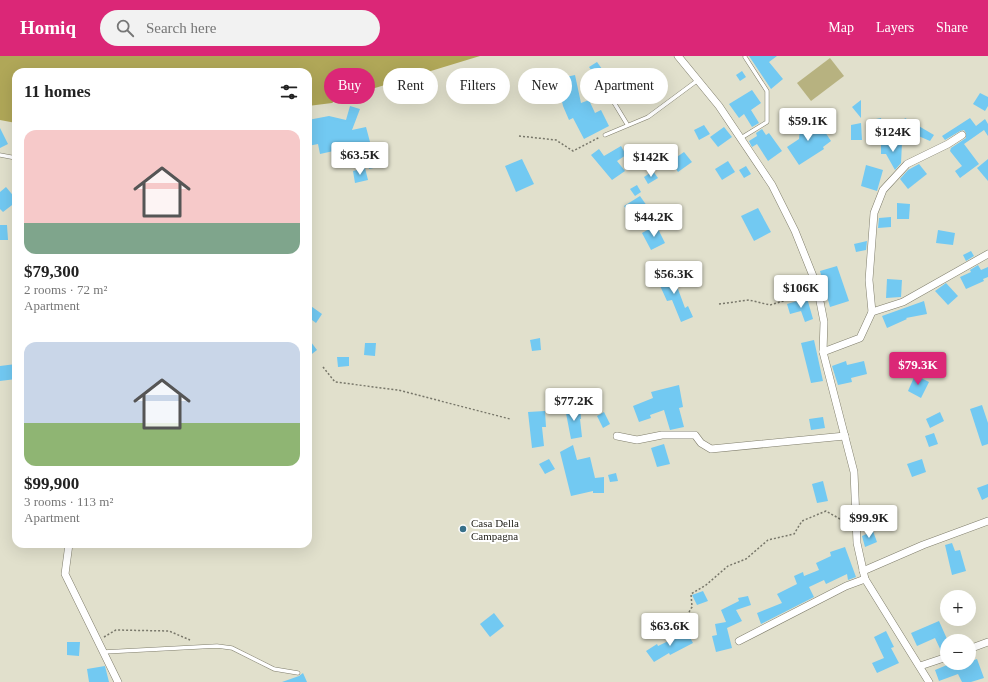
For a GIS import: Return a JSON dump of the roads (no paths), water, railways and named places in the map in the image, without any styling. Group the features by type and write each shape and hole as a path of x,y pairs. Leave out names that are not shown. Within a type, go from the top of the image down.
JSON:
{"street":[{"path":"678,56 699,80 741,138 772,185 789,218 818,290 824,322 823,352 854,472 857,543 865,579 929,682"},
{"path":"823,352 860,338 872,312 869,280 874,213 883,190 907,164 948,144 962,135"},
{"path":"872,312 903,302 988,254"},
{"path":"617,436 637,440 662,435 694,435 701,443 711,449 845,436"},
{"path":"863,571 923,545 988,521"},
{"path":"68,548 65,574 118,682"},
{"path":"739,641 846,586 865,579"},
{"path":"976,646 988,642"},
{"path":"920,666 940,659"}],"lane":[{"path":"741,138 767,122 767,91 745,57"},
{"path":"605,135 627,124 648,117 699,80"},
{"path":"615,104 627,124"},
{"path":"0,155 12,157"},
{"path":"104,652 217,646 232,648 274,669 298,673"}],"place":[{"name":"Casa Della Campagna","path":"463,529"}]}
